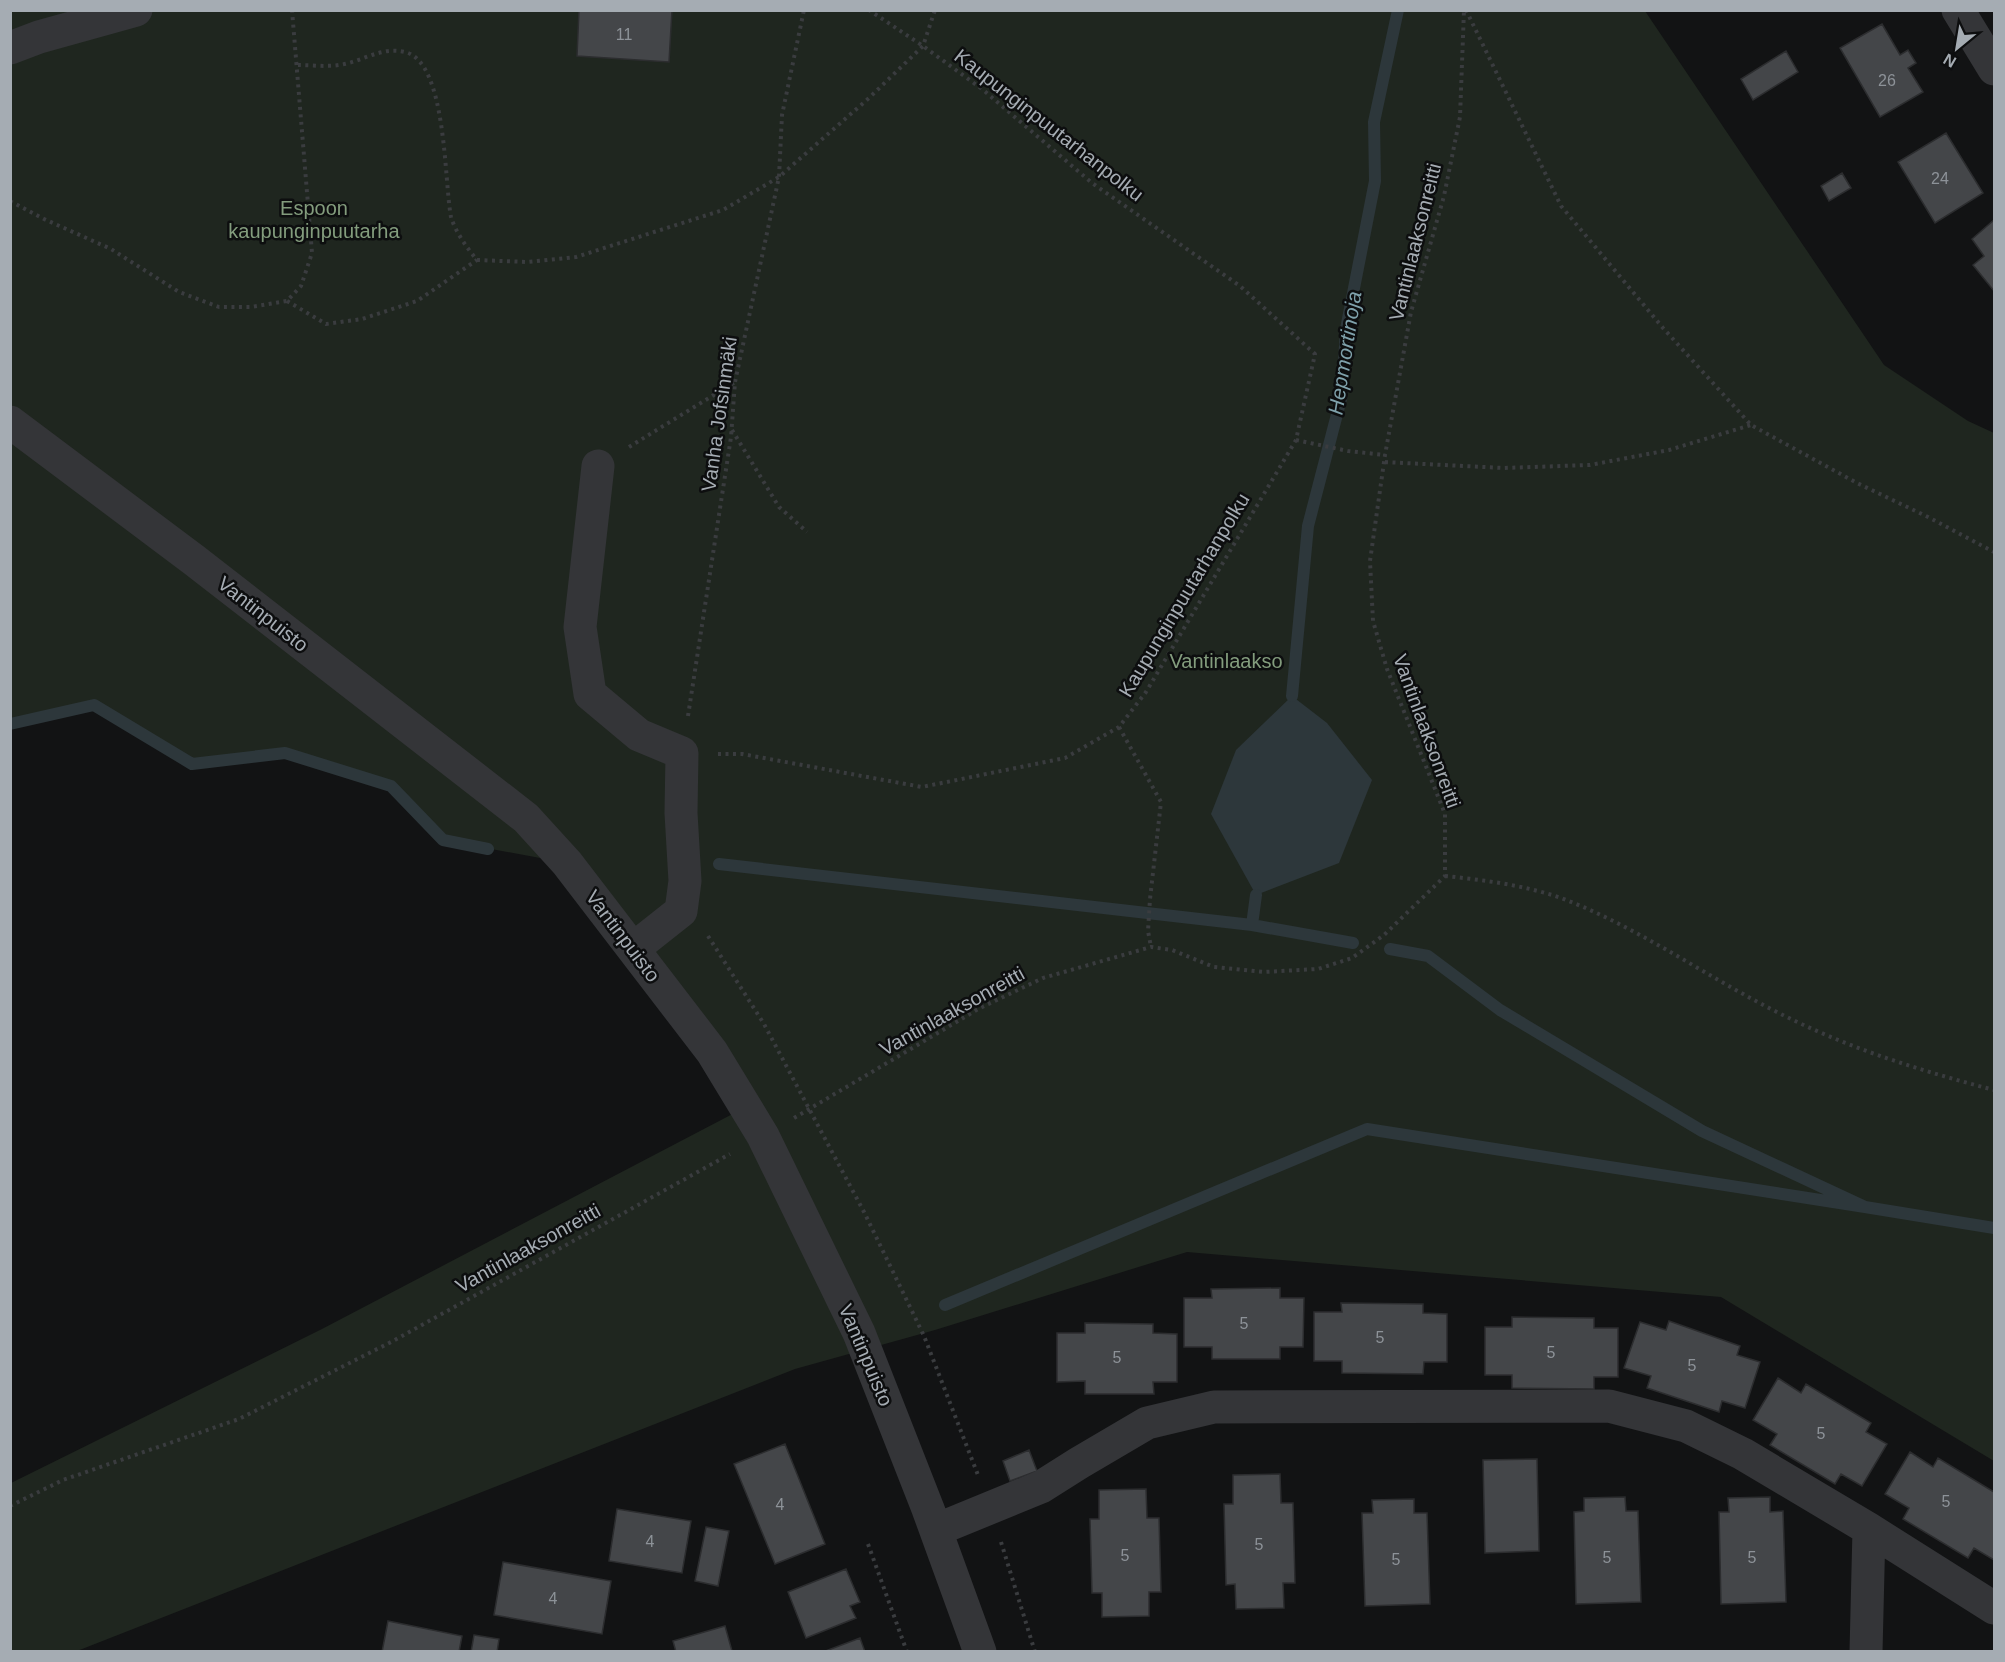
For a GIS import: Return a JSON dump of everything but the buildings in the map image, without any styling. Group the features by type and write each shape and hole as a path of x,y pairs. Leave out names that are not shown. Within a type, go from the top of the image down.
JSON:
{"street":[{"path":"10,48 39,37 136,10"},
{"path":"1958,10 1995,69"},
{"name":"Vantinpuisto","path":"10,422 194,560 526,818 567,863 712,1052 763,1136 859,1333 936,1530 980,1652"},
{"path":"598,466 580,627 590,694 639,735 682,753 681,813 685,881 681,911 633,949"},
{"path":"936,1530 1041,1487 1147,1423 1214,1407 1609,1406 1686,1426 1743,1454 1995,1608"},
{"path":"1866,1652 1869,1529"}],"path":[{"path":"10,201 111,249 179,292 219,307 251,307 287,301 301,286 312,253 292,10"},
{"name":"Vanha Jofsinmäki","path":"682,753 732,430 735,382 779,177 782,115 804,10"},
{"path":"868,10 923,46"},
{"path":"287,301 326,324 362,319 417,301 477,260 528,262 576,257 723,210 779,177 869,98 923,46 935,10"},
{"path":"1465,10 1561,206 1663,328 1751,425 1857,483 1995,552"},
{"name":"Vantinlaaksonreitti","path":"10,1506 63,1480 239,1419 393,1341 763,1136 980,1008 1044,978 1151,947 1172,950 1214,967 1264,972 1318,969 1352,958 1376,941 1445,876 1445,814 1386,669 1373,621 1370,561 1385,455 1412,312 1444,196 1460,117 1465,10"},
{"name":"Kaupunginpuutarhanpolku","path":"682,753 742,754 922,787 1065,758 1119,727 1146,692 1296,440 1315,354 1240,286 1092,183 982,89 923,46"},
{"path":"298,65 339,65 384,51 407,52 425,67 438,103 452,219 468,249 477,260"},
{"path":"598,466 735,382"},
{"path":"1385,462 1503,468 1590,465 1670,450 1751,425"},
{"path":"732,430 779,507 807,532"},
{"path":"1296,440 1348,451 1385,455"},
{"path":"1119,727 1161,802 1150,899 1148,930 1151,947"},
{"path":"1445,876 1488,880 1560,898 1622,926 1790,1018 1849,1043 1936,1075 1995,1090"},
{"path":"681,911 704,931 764,1024 864,1212 924,1336 991,1509 1035,1652"},
{"path":"868,1544 906,1652"}],"green space":[{"name":"Vantinlaakso","path":"11,11 1645,11 1884,365 1968,421 1994,433 1994,1461 1721,1297 1187,1252 935,1330 795,1369 77,1651 11,1652 11,1483 322,1329 744,1108 567,863 443,840 391,786 285,753 192,764 94,705 11,724"}],"shaded area":[{"path":"1292,696 1327,723 1372,780 1339,863 1256,895 1211,814 1236,750"}],"waterway":[{"name":"Hepmortinoja","path":"1292,696 1308,526 1342,395 1346,329 1375,181 1374,122 1398,10"},
{"path":"10,724 94,705 192,764 285,753 391,786 443,840 488,849"},
{"path":"719,864 1252,925 1353,943"},
{"path":"1252,925 1256,895"},
{"path":"1390,949 1428,956 1500,1010 1702,1131 1865,1207 1994,1228"},
{"path":"945,1305 1367,1129 1865,1207"}],"park label":[{"name":"Espoon kaupunginpuutarha","path":"314,220"}]}
